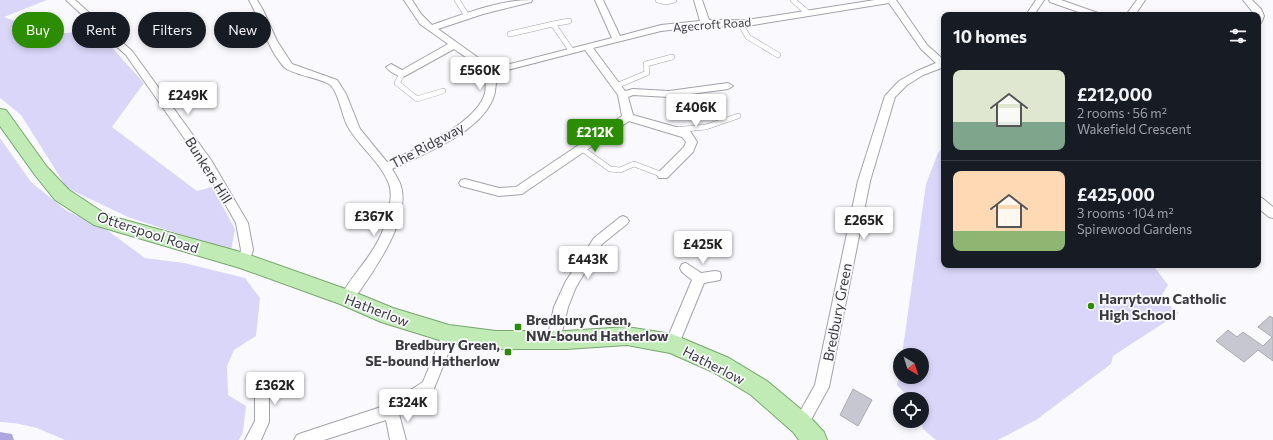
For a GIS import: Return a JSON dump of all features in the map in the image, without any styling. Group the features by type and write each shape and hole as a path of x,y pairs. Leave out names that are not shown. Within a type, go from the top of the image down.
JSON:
{"main road":[{"name":"Otterspool Road","path":"0,114 41,171 62,195 101,220 244,261"},
{"name":"Hatherlow","path":"244,261 347,298 389,316 449,334 496,340 554,340 627,336 672,344 721,365 759,388 808,432"}],"street":[{"name":"Bunkers Hill","path":"70,0 129,53 206,163 242,223 247,250 244,261"},
{"path":"253,0 259,10 272,41 288,66 333,82 343,97 350,121 385,168 395,185 396,201 392,223 384,245 347,298"},
{"path":"408,0 417,15 431,28 479,61 489,72"},
{"path":"431,28 467,16 528,0"},
{"path":"600,0 617,39"},
{"path":"698,0 705,23"},
{"path":"892,0 924,47 941,61"},
{"name":"Agecroft Road","path":"489,72 661,28 705,23 740,23 808,14 892,0"},
{"path":"1032,12 1040,0"},
{"path":"1053,0 1087,12"},
{"path":"1132,12 1141,0"},
{"path":"1247,0 1258,12"},
{"path":"391,67 402,74 454,45"},
{"path":"586,46 623,95 628,116"},
{"name":"Bredbury Green","path":"808,432 822,387 864,181 890,96 920,73 941,64"},
{"name":"The Ridgway","path":"385,168 456,132 472,120 489,98 492,88 489,72"},
{"path":"623,95 633,92 669,94 728,86"},
{"path":"717,88 723,98"},
{"path":"628,116 686,134 692,142 689,149 663,175"},
{"path":"465,183 499,192 518,191 628,116"},
{"path":"1261,204 1273,214"},
{"path":"554,340 561,307 571,285 598,241 623,221"},
{"path":"686,268 699,278 715,276"},
{"path":"672,344 699,278"},
{"path":"302,440 391,411 428,386 449,334"},
{"path":"253,440 262,422 262,388"},
{"path":"391,411 398,440"}],"lane":[{"path":"457,0 467,16"},
{"path":"658,0 666,2 674,0"},
{"path":"793,0 808,14"},
{"path":"510,34 569,21"},
{"path":"740,23 748,37 778,55"},
{"path":"553,24 571,50"},
{"path":"616,86 647,73 646,64 672,57"},
{"path":"402,74 397,83 417,99 443,91"},
{"path":"674,130 679,128 696,129 710,126 738,116"},
{"path":"582,148 610,169 620,170 634,164 663,175"}],"shaded area":[{"path":"0,0 47,0 17,12 12,12 12,14 4,17 12,20 12,48 64,48 64,33 72,33 72,48 112,48 144,83 112,127 197,191 212,187 235,229 231,251 128,217 67,188 21,115 0,98"},
{"path":"0,138 31,182 67,211 107,230 145,258 184,263 245,278 260,298 256,336 234,350 227,366 228,395 246,406 243,432 239,440 65,440 37,428 14,423 0,422"},
{"name":"Harrytown Catholic High School","path":"941,150 941,268 1155,268 1168,285 1160,298 1179,313 1113,356 1111,364 1036,420 998,440 936,440 923,428 929,428 929,392 904,392 897,385 929,384 929,348 903,348 926,184 938,153"}],"building":[{"path":"1270,316 1273,318 1273,361 1258,350 1244,362 1216,341 1228,330 1237,337 1243,332 1263,346 1272,337 1258,327"},
{"path":"853,389 872,400 858,426 840,415"}],"waterway":[{"path":"0,440 6,440"}],"place":[{"name":"Harrytown Catholic High School","path":"1091,306"},
{"name":"Bredbury Green, NW-bound Hatherlow","path":"518,327"},
{"name":"Bredbury Green, SE-bound Hatherlow","path":"508,352"}]}
